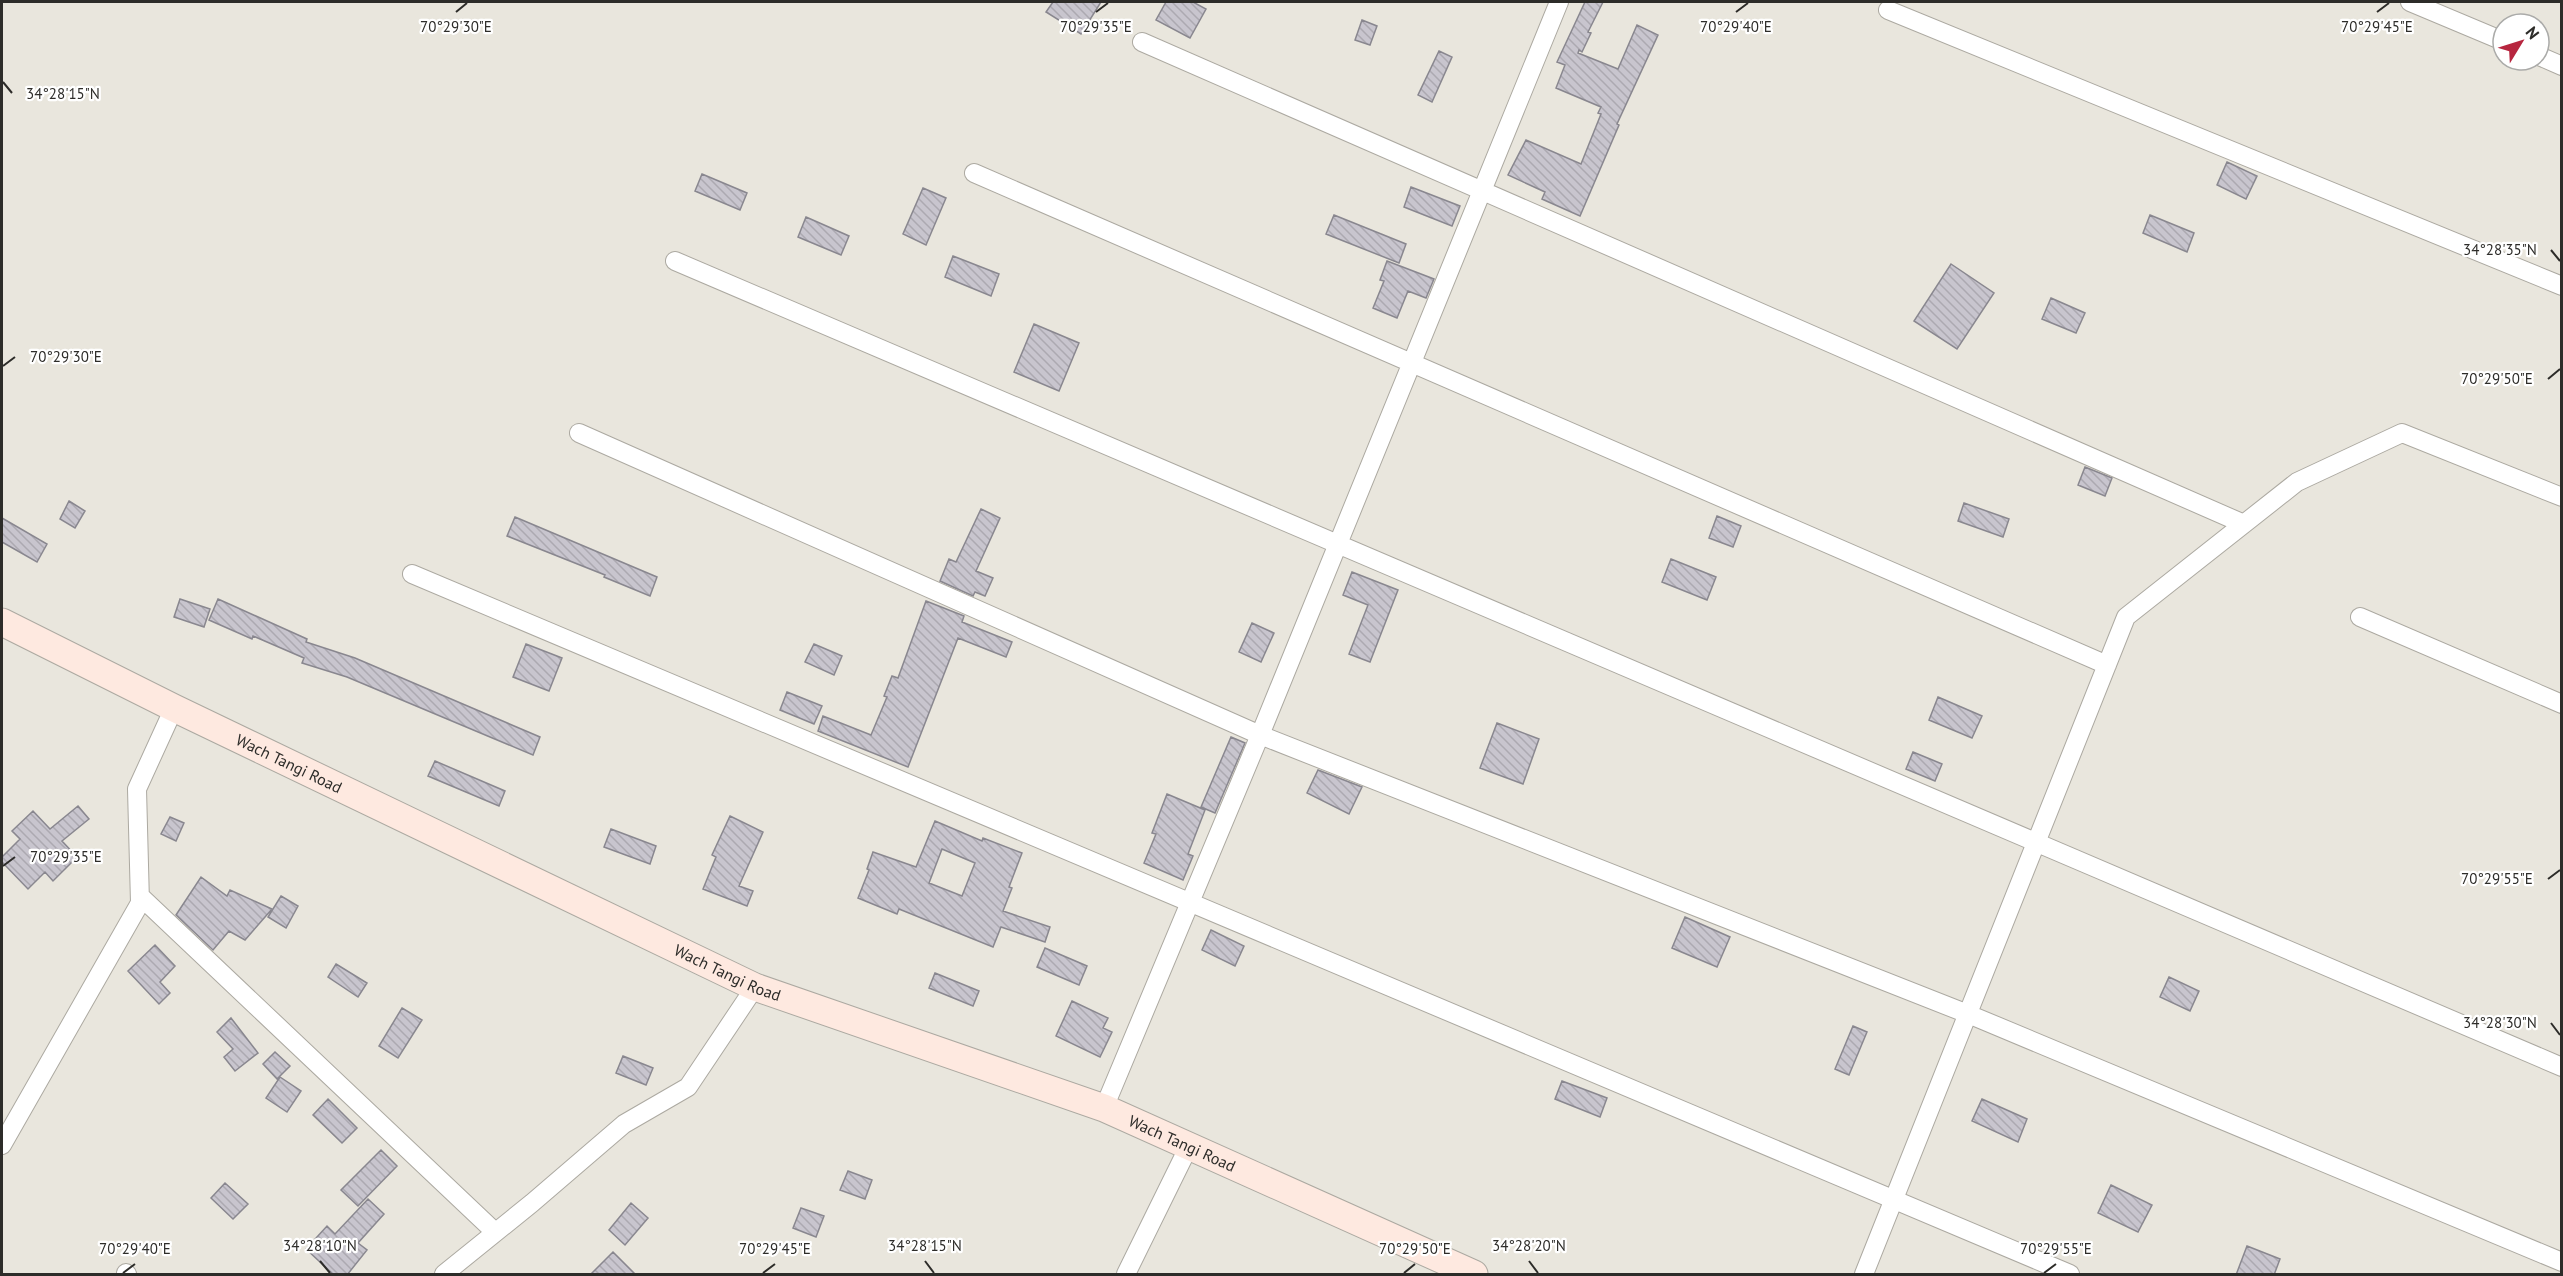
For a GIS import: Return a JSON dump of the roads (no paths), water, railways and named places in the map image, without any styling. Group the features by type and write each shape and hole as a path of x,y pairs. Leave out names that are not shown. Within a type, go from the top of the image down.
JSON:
{"main road":[{"name":"Wach Tangi Road","path":"2,622 174,708 755,987 1104,1108 1474,1275"}],"street":[{"path":"1104,1108 1188,902 1260,735 1336,543 1559,2"},
{"path":"2410,2 2491,36"},
{"path":"1888,10 2562,286"},
{"path":"1142,42 2244,524"},
{"path":"974,173 2107,665"},
{"path":"675,261 2562,1067"},
{"path":"579,433 1260,735 1968,1014 2562,1262"},
{"path":"1864,1275 2126,617 2297,482 2402,433 2562,497"},
{"path":"412,574 2070,1275"},
{"path":"2360,617 2562,704"},
{"path":"2,1145 140,903 137,789 174,708"},
{"path":"140,896 495,1232"},
{"path":"444,1275 624,1124 688,1087 755,987"},
{"path":"1126,1275 1189,1146"}]}
